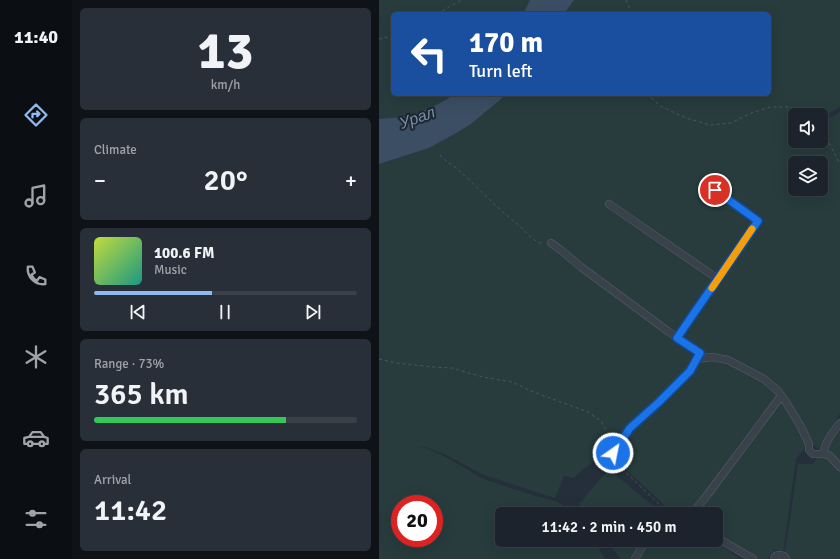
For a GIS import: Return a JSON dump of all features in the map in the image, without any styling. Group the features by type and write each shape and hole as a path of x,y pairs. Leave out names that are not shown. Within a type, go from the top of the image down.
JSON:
{"street":[{"path":"677,338 758,221 715,190"},
{"path":"609,204 718,278"},
{"path":"551,243 677,338 700,353 690,371 630,428 613,453"},
{"path":"697,360 712,357 728,360 765,379 781,396 801,427 809,444 809,450 813,454 829,455 840,467"},
{"path":"698,507 781,396"},
{"path":"823,454 830,438 840,423"},
{"path":"723,541 753,559"},
{"path":"635,559 642,547"},
{"path":"774,559 775,556 779,555 784,556 786,559"}],"path":[{"path":"440,12 461,0"},
{"path":"626,0 631,12"},
{"path":"379,39 391,36"},
{"path":"649,96 660,106 686,118 710,125 731,124 751,113 770,107 792,108"},
{"path":"828,142 840,164"},
{"path":"440,155 458,169 491,202 535,241 544,244 551,243"},
{"path":"379,359 396,363 452,368 483,377 512,382 531,391 588,412 601,421 608,433 613,445 615,462 661,507"}],"green space":[{"path":"379,0 530,0 524,12 391,12 391,96 452,96 415,114 379,119"},
{"path":"574,0 840,0 840,107 828,114 828,108 788,108 788,148 828,148 828,119 840,112 840,413 819,449 809,443 796,459 783,553 774,549 768,559 758,559 723,536 723,507 667,507 606,451 573,478 564,476 555,498 484,475 444,454 426,447 413,446 426,448 444,456 481,478 535,496 556,501 565,507 495,507 495,547 598,547 605,559 379,559 379,164 429,148 471,124 503,96 771,96 771,12 565,12"},
{"path":"840,420 840,559 788,559 784,555 798,464 813,464"},
{"path":"609,469 654,507 581,507 579,504"},
{"path":"723,546 740,559 638,559 645,547"},
{"path":"611,547 639,547 631,559 621,559"}],"water":[{"path":"530,0 574,0 565,12 524,12"},
{"name":"Урал","path":"452,96 503,96 471,124 429,148 379,164 379,119 415,114"}],"slow traffic":[{"path":"712,288 752,229"}],"route":[{"path":"613,453 630,428 690,371 700,353 677,338 758,221 715,190"}]}
